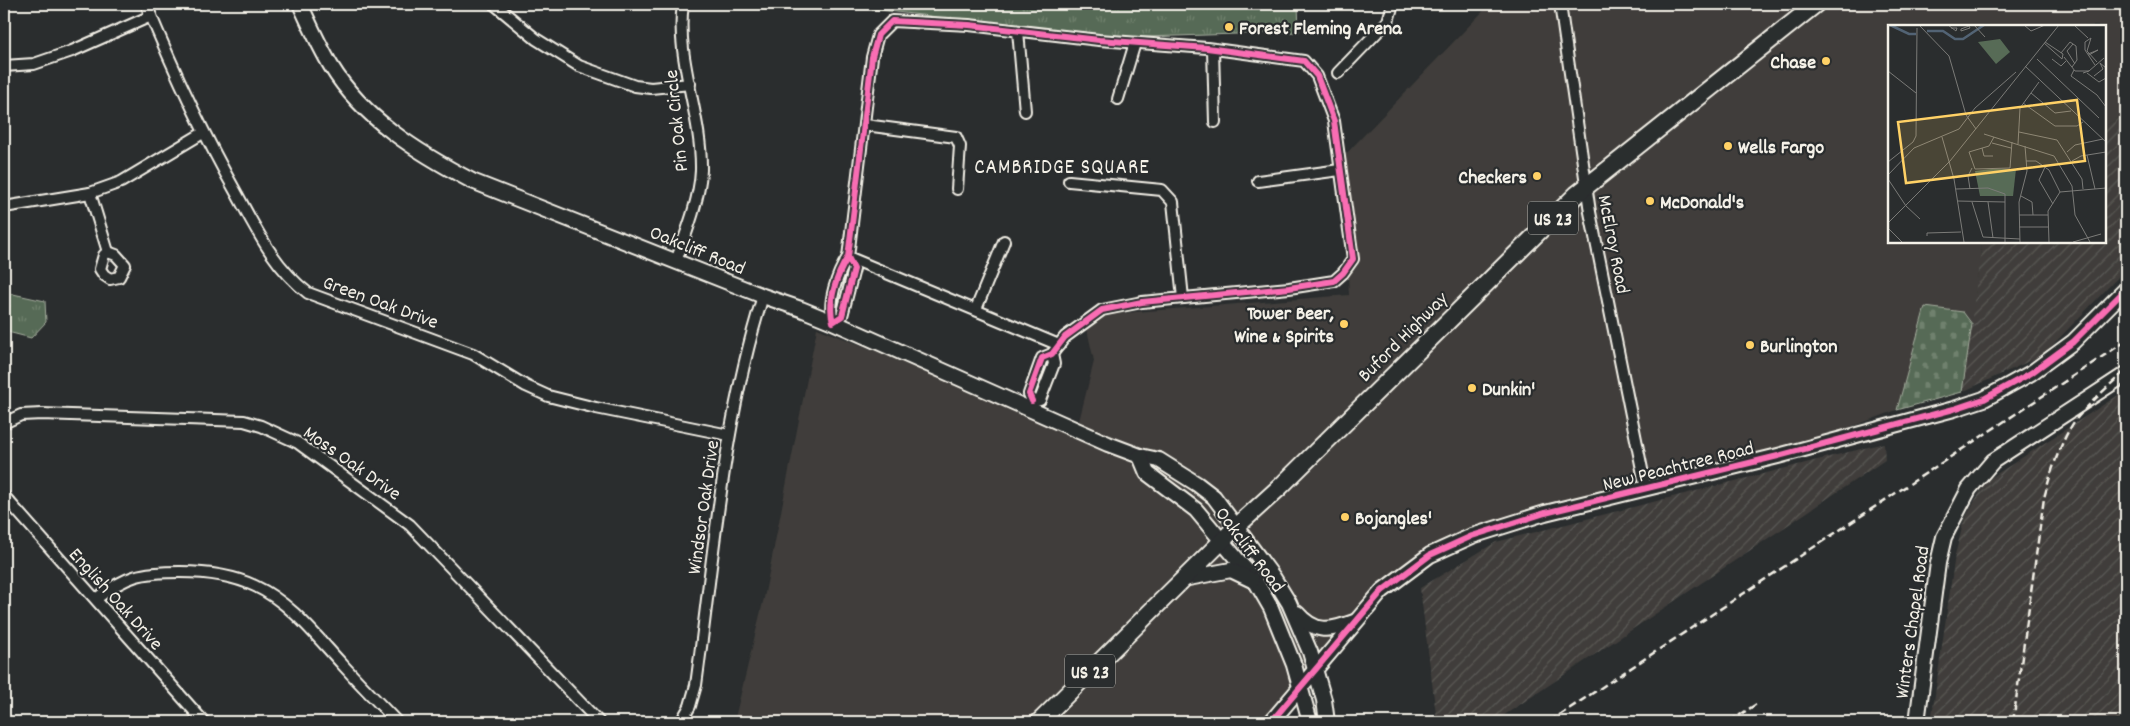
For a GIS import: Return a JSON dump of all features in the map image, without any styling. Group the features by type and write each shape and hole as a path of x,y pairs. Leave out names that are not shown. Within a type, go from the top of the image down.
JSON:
{"main road":[{"name":"Buford Highway","path":"1039,722 1222,540 1280,487 1586,188 1816,4"}],"street":[{"name":"Green Oak Drive","path":"146,4 203,133 276,262 292,281 308,293 324,301 473,354 526,386 548,396 596,408 729,435"},
{"name":"Oakcliff Road","path":"300,4 331,66 354,97 412,148 472,181 833,322 1031,405 1140,456 1159,460 1197,484 1214,497 1273,577 1289,603 1307,644 1324,700 1328,722"},
{"path":"494,4 536,39 579,66 635,86 651,88 690,84"},
{"name":"Pin Oak Circle","path":"676,261 690,223 701,172 700,149 680,25 683,4"},
{"path":"1338,73 1388,21 1393,4"},
{"name":"McElroy Road","path":"1560,4 1586,188 1646,489"},
{"path":"4,66 34,64 72,51 151,16"},
{"path":"833,322 842,316 854,269 848,256 872,57 878,35 892,21 969,25 1135,43 1213,49 1304,61 1317,76 1334,121 1353,259 1343,273 1334,281 1289,288 1142,302 1102,310 1065,337 1052,354 1054,364 1040,400 1031,405"},
{"path":"1018,31 1025,111"},
{"path":"1118,100 1135,43"},
{"path":"1213,49 1215,122"},
{"path":"865,125 956,136 960,146 957,189"},
{"path":"4,208 90,193 121,182 203,133"},
{"path":"1258,182 1340,170"},
{"path":"1069,182 1162,190 1173,202 1182,298"},
{"path":"90,193 108,252"},
{"path":"976,309 1004,241"},
{"path":"848,256 1059,345"},
{"name":"New Peachtree Road","path":"1272,722 1382,591 1430,555 1472,536 1501,526 1871,432 1984,399 2031,373 2073,342 2126,289"},
{"name":"Windsor Oak Drive","path":"681,722 690,706 696,685 729,435 748,344 763,296"},
{"name":"Winters Chapel Road","path":"1917,722 1938,563 1944,538 1969,488 1993,461 2126,374"},
{"name":"Moss Oak Drive","path":"4,423 21,416 42,414 244,422 261,426 298,443 410,524 599,722"},
{"name":"Oakcliff Road","path":"1140,456 1147,473 1196,510 1256,582 1272,608 1294,665 1310,722"},
{"name":"English Oak Drive","path":"4,496 204,722"},
{"path":"1183,579 1232,570 1256,582"},
{"path":"96,599 116,583 134,575 165,572 192,572 225,576 255,586 280,601 307,626 397,722"},
{"path":"1289,603 1307,625 1320,628 1337,628 1357,620"}],"shaded area":[{"path":"1490,4 2126,4 2126,113 2105,126 2105,25 1888,25 1888,242 1982,242 1972,324 1963,312 1925,308 1897,410 1797,447 1531,516 1440,549 1370,599 1274,722 734,722 764,598 817,328 1077,429 1094,361 1084,316 1349,295 1342,158"},
{"path":"2126,113 2126,269 2043,355 1962,392 1982,242 2105,242 2105,126"},
{"path":"2126,390 2126,722 1931,722 1955,555 1964,520 1986,481"},
{"path":"1884,443 1885,460 1494,722 1437,722 1420,588 1496,542"}],"green space":[{"path":"829,4 1298,4 1299,32 1114,38"},
{"path":"4,292 45,301 46,322 31,338 4,331"},
{"path":"1925,307 1963,312 1972,324 1962,392 1897,410"}],"railway":[{"path":"1549,722 2126,341"},
{"path":"2013,722 2044,498 2053,469 2064,440 2074,422 2126,370"},
{"path":"1729,722 1758,703"}],"cycle path":[{"path":"848,257 854,269 842,316 833,322 831,306 834,288 848,257 872,57 878,35 892,21 969,25 1099,40 1207,48 1304,61 1317,76 1334,121 1353,259 1343,273 1334,281 1289,288 1142,302 1102,310 1065,337 1052,354 1042,358 1029,394 1032,401"},
{"path":"1271,722 1382,591 1430,555 1472,536 1545,513 1778,456 1954,409 1984,399 2031,373 2073,342 2126,289"}],"place":[{"name":"Forest Fleming Arena","path":"1229,27"},
{"name":"Chase","path":"1826,61"},
{"name":"Wells Fargo","path":"1728,146"},
{"name":"Checkers","path":"1537,176"},
{"name":"McDonald's","path":"1650,201"},
{"name":"Tower Beer, Wine & Spirits","path":"1344,324"},
{"name":"Burlington","path":"1750,345"},
{"name":"Dunkin'","path":"1472,388"},
{"name":"Bojangles'","path":"1345,517"}],"district":[{"name":"CAMBRIDGE SQUARE","path":"1062,166"}]}
